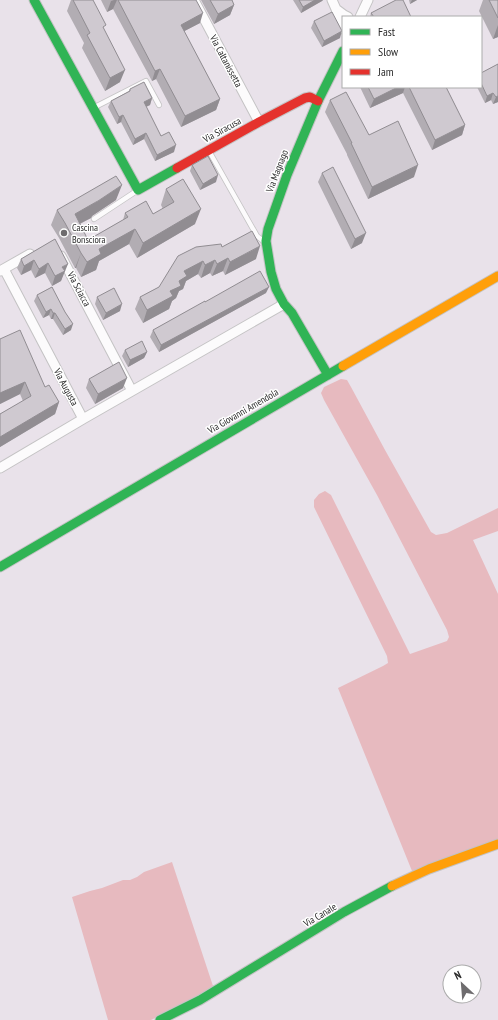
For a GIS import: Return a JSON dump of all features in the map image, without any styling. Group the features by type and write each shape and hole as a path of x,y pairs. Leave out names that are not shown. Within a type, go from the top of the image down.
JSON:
{"street":[{"path":"34,0 138,190"},
{"name":"Via Caltanissetta","path":"194,0 259,122"},
{"path":"332,0 342,26"},
{"path":"360,16 368,0"},
{"path":"336,8 346,16"},
{"name":"Via Magnago","path":"328,375 292,313 284,304 276,289 272,279 266,241 268,229 287,175 318,101 342,53"},
{"name":"Via Siracusa","path":"138,190 208,150 305,98 310,97 318,101"},
{"name":"Via Sciacca","path":"57,248 132,391"},
{"path":"2,270 35,252"},
{"name":"Via Augusta","path":"2,270 84,419"},
{"name":"Via Giovanni Amendola","path":"0,567 498,276"},
{"path":"0,468 284,304"},
{"name":"Via Canale","path":"160,1020 200,1000 344,912 399,882 429,869 498,844"}],"lane":[{"path":"93,108 146,81 159,105"},
{"path":"208,150 257,236 266,241"},
{"name":"Via Siracusa","path":"94,219 138,190"}],"shaded area":[{"path":"341,379 347,380 431,532 436,535 447,533 498,508 498,531 473,540 498,594 498,839 412,871 338,688 388,663 387,656 314,507 314,500 319,494 325,491 331,495 410,654 447,641 449,637 447,630 377,495 321,393 324,387"},
{"path":"172,862 213,986 191,1000 151,1020 108,1020 72,897 123,880 130,880 144,872"}],"building":[{"path":"73,0 93,0 106,25 103,27 125,70 110,78 87,35 90,33"},
{"path":"118,0 196,0 203,13 181,25 220,99 185,116 160,69 155,71"},
{"path":"210,0 232,0 234,5 218,14"},
{"path":"299,0 315,0 303,7"},
{"path":"396,0 403,0 411,16 373,16 371,13"},
{"path":"489,0 498,0 498,18"},
{"path":"332,12 342,31 324,41 314,21"},
{"path":"498,64 498,96 496,97 493,93 487,96 482,85 482,72"},
{"path":"144,82 152,98 144,102 161,136 169,132 176,145 157,155 146,133 135,139 123,115 119,117 111,101"},
{"path":"368,88 396,88 374,99"},
{"path":"409,88 446,88 465,125 435,140"},
{"path":"346,92 369,135 398,121 418,165 372,187 330,100"},
{"path":"208,156 218,175 203,184 192,165"},
{"path":"333,167 366,233 355,239 322,173"},
{"path":"116,176 122,185 75,214 88,240 128,217 125,213 146,201 153,214 174,202 166,189 183,179 201,209 143,243 135,229 99,249 101,254 87,262 57,210"},
{"path":"252,231 260,246 230,262 228,258 217,264 215,260 205,265 203,261 184,271 187,276 179,281 181,286 170,291 173,296 147,310 140,297 159,287 178,256 196,247 221,244 222,247"},
{"path":"55,239 68,264 62,267 65,271 55,276 48,263 39,269 34,260 24,266 21,259"},
{"path":"260,271 269,287 161,345 153,330"},
{"path":"52,287 73,324 65,329 51,309 46,312 37,295"},
{"path":"114,288 122,304 106,313 97,297"},
{"path":"20,330 45,387 49,385 59,402 0,437 0,414 31,396 25,382 0,393 0,339"},
{"path":"142,341 147,352 130,360 125,350"},
{"path":"119,362 127,378 98,394 89,379"}],"traffic: fast":[{"path":"34,0 138,190 177,168"},
{"path":"328,375 292,313 284,304 276,289 271,272 266,241 268,229 287,175 318,101 342,53"},
{"path":"0,567 343,366"},
{"path":"160,1020 200,1000 344,912 392,886"}],"traffic: slow":[{"path":"343,366 498,276"},
{"path":"392,886 429,869 498,844"}],"traffic: jam":[{"path":"177,168 305,98 310,97 318,101"}],"place":[{"name":"Cascina Bonsciora","path":"64,233"}]}
